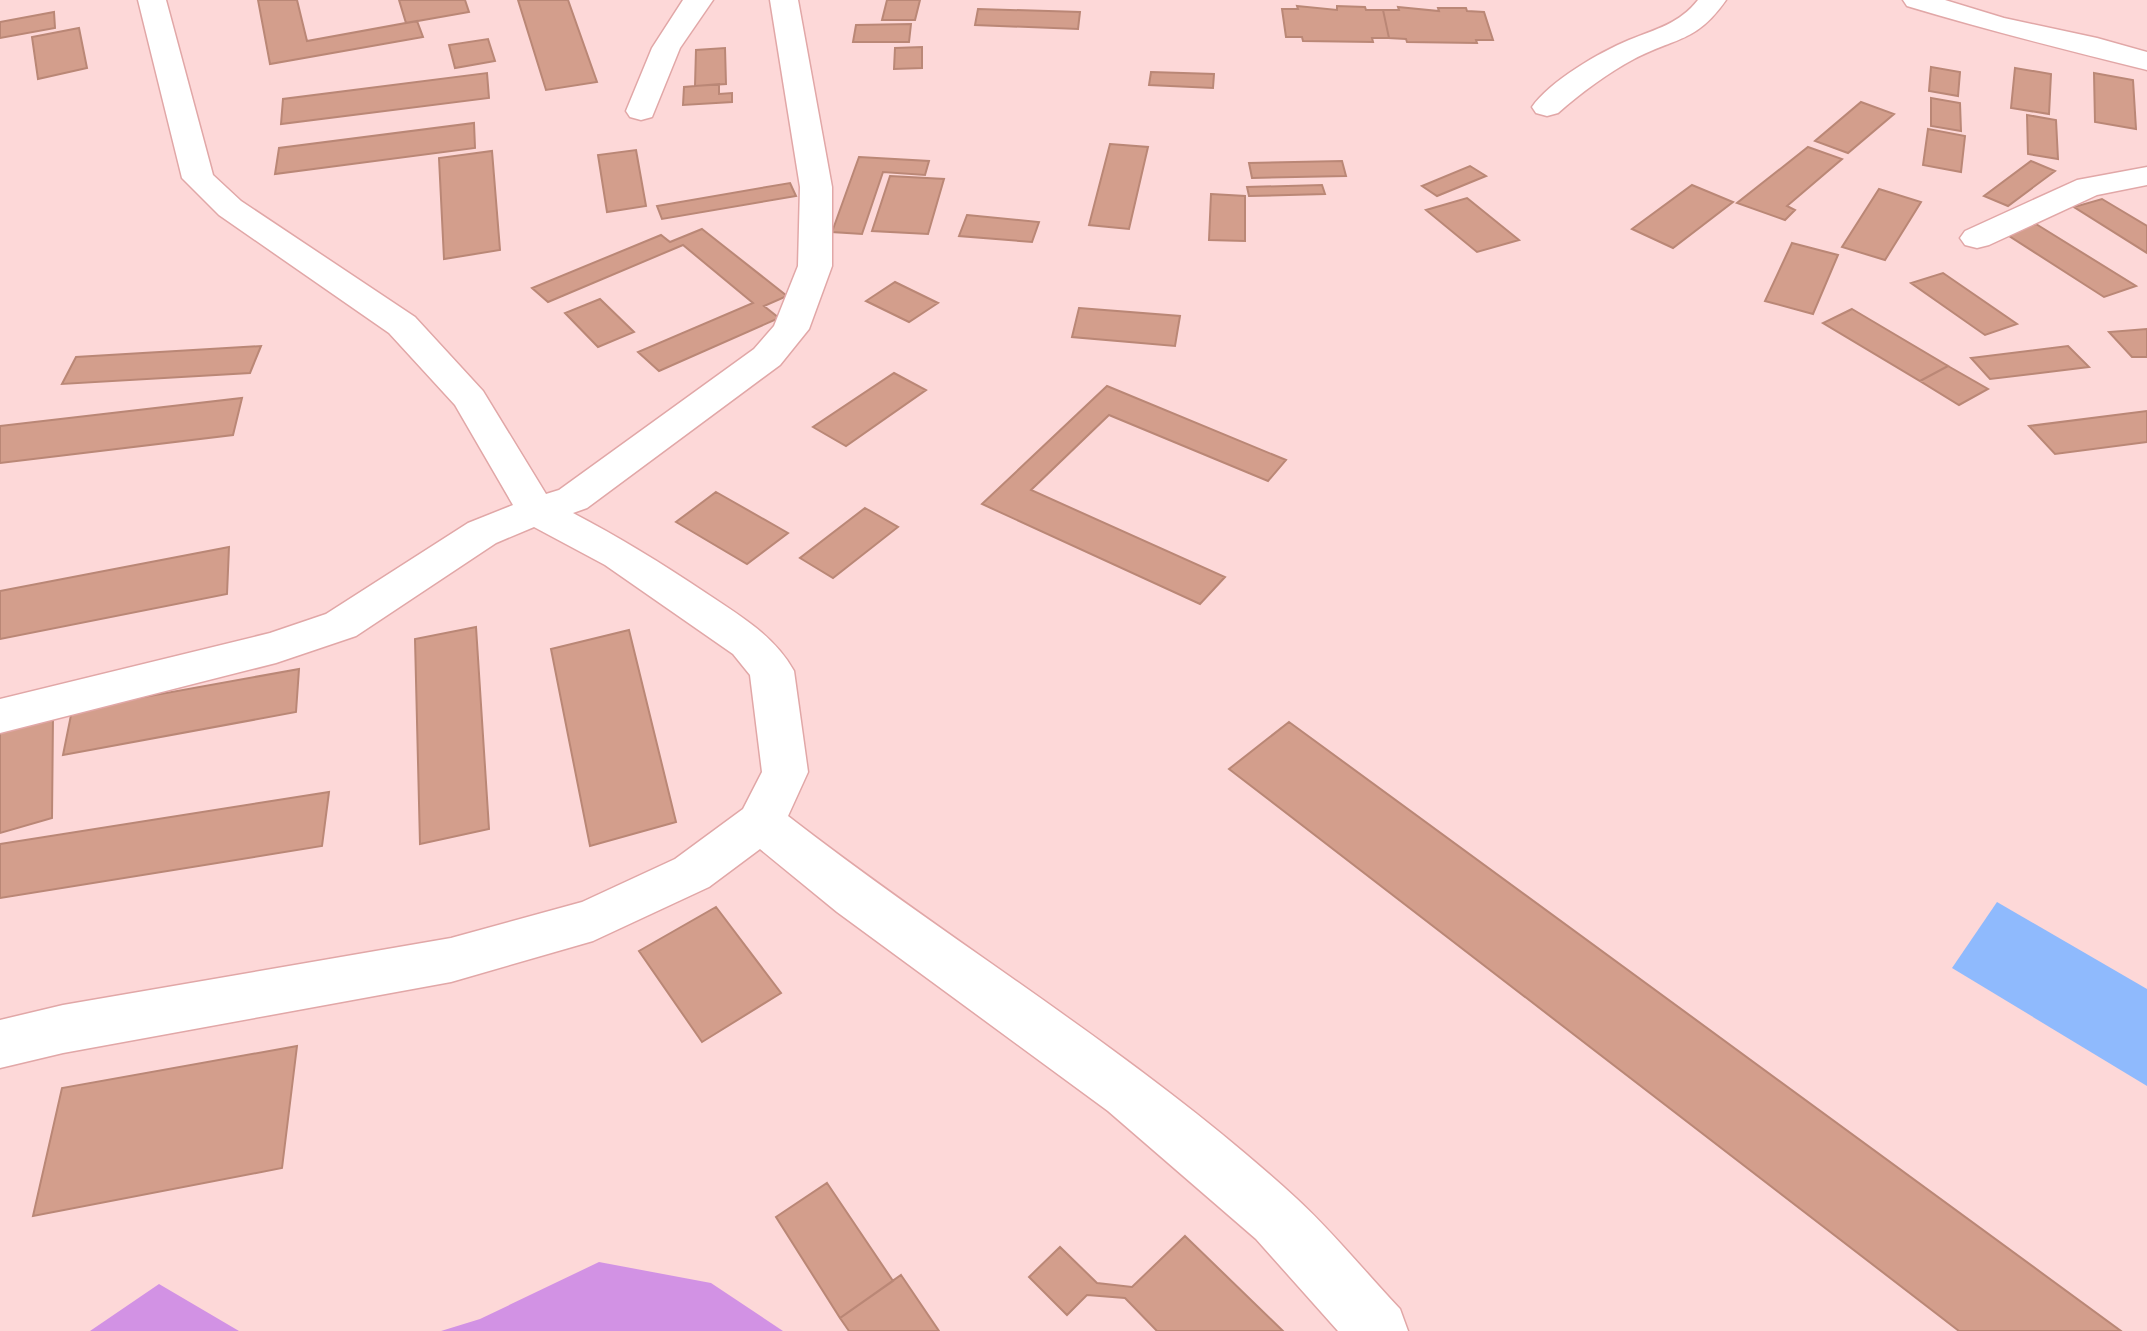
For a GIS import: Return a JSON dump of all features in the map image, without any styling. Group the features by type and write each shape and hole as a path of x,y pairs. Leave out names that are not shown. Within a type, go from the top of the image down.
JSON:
{"street":[{"path":"0,1044 63,1029 451,960 593,920 692,873 761,822 785,772 772,671 748,643 620,555 536,511 470,399 402,325 230,208 198,178 152,0"},
{"path":"641,111 666,48 699,0"},
{"path":"0,716 276,647 341,625 482,533 573,499 767,357 791,329 815,266 816,187 784,0"},
{"path":"1547,107 1576,83 1626,52 1667,38 1698,22 1712,0"},
{"path":"1917,0 1998,25 2097,46 2147,61"},
{"path":"1977,238 2088,187 2147,176"},
{"path":"761,822 855,897 1127,1093 1277,1219 1378,1331"}],"shaded area":[{"path":"599,1262 711,1283 783,1331 441,1331 480,1319"},
{"path":"159,1284 239,1331 90,1331"}],"water":[{"path":"1997,902 2147,989 2147,1086 1952,968"}],"building":[{"path":"258,0 297,0 307,41 417,21 423,37 270,64"},
{"path":"399,0 465,0 469,12 406,23"},
{"path":"518,0 568,0 597,82 546,90"},
{"path":"887,0 920,0 915,20 882,20"},
{"path":"1297,6 1383,10 1389,38 1372,38 1373,42 1303,41 1302,37 1286,37 1282,9 1298,9"},
{"path":"1398,7 1439,11 1438,8 1466,8 1467,11 1484,12 1493,40 1476,40 1477,43 1407,42 1406,39 1389,38 1383,10 1399,10"},
{"path":"978,9 1080,12 1078,29 975,25"},
{"path":"54,12 55,28 0,38 0,22"},
{"path":"911,24 909,42 853,42 856,25"},
{"path":"79,28 87,68 38,79 32,37"},
{"path":"488,39 495,61 455,68 449,45"},
{"path":"922,47 922,68 894,69 895,48"},
{"path":"725,48 726,84 695,86 696,50"},
{"path":"1931,67 1960,72 1958,96 1929,91"},
{"path":"2015,68 2051,74 2049,114 2011,108"},
{"path":"1151,72 1214,74 1213,88 1149,85"},
{"path":"487,73 489,98 281,124 283,99"},
{"path":"2094,73 2133,80 2136,129 2095,122"},
{"path":"719,84 719,94 732,93 732,102 683,105 684,87"},
{"path":"1931,98 1960,103 1961,131 1931,126"},
{"path":"1861,102 1894,114 1848,153 1815,141"},
{"path":"2027,115 2056,120 2058,159 2028,154"},
{"path":"474,123 475,148 275,174 279,148"},
{"path":"1928,129 1965,136 1961,172 1923,165"},
{"path":"1110,144 1148,147 1129,229 1089,225"},
{"path":"1808,147 1842,159 1787,206 1795,210 1785,220 1737,203"},
{"path":"636,150 646,206 607,212 598,155"},
{"path":"492,151 500,250 444,259 439,158"},
{"path":"859,157 929,161 925,175 883,172 862,234 832,232"},
{"path":"1342,161 1346,176 1252,178 1249,163"},
{"path":"2031,161 2055,171 2008,206 1984,196"},
{"path":"1470,166 1486,176 1437,196 1422,186"},
{"path":"890,176 944,179 928,234 872,231"},
{"path":"790,183 796,196 662,219 657,206"},
{"path":"1322,185 1325,194 1249,196 1247,187"},
{"path":"1692,185 1733,202 1673,248 1632,229"},
{"path":"1879,189 1921,202 1885,260 1842,247"},
{"path":"1211,194 1245,196 1245,241 1209,240"},
{"path":"1467,198 1519,240 1477,252 1426,210"},
{"path":"2102,199 2147,226 2147,253 2074,207"},
{"path":"967,215 1039,222 1032,242 959,236"},
{"path":"2036,224 2136,286 2104,297 2006,234"},
{"path":"702,229 787,296 764,306 779,318 659,371 638,352 753,303 683,245 548,302 532,288 661,235 670,242"},
{"path":"1792,243 1838,255 1813,314 1765,301"},
{"path":"1943,273 2017,324 1985,335 1911,283"},
{"path":"895,282 938,303 909,322 866,301"},
{"path":"600,299 634,332 598,347 565,313"},
{"path":"1079,308 1180,316 1175,346 1072,337"},
{"path":"1852,309 1948,366 1920,381 1823,323"},
{"path":"2147,329 2147,357 2132,357 2109,332"},
{"path":"261,346 250,373 62,384 76,357"},
{"path":"2068,346 2089,367 1990,379 1971,358"},
{"path":"1948,366 1988,389 1959,405 1920,381"},
{"path":"894,373 926,390 846,446 813,427"},
{"path":"1107,386 1286,460 1268,481 1109,415 1031,490 1225,577 1200,604 982,504"},
{"path":"242,398 233,435 0,463 0,426"},
{"path":"2147,411 2147,442 2055,454 2029,426"},
{"path":"716,492 788,533 747,564 676,522"},
{"path":"865,508 898,527 833,578 800,558"},
{"path":"229,547 227,594 0,639 0,591"},
{"path":"476,627 489,829 420,844 415,639"},
{"path":"629,630 676,822 590,846 551,649"},
{"path":"299,669 296,712 63,755 72,710"},
{"path":"53,716 52,818 0,833 0,730"},
{"path":"1289,722 2121,1331 1959,1331 1229,769"},
{"path":"329,792 322,846 0,898 0,844"},
{"path":"716,907 781,993 702,1042 639,951"},
{"path":"297,1046 282,1168 33,1216 62,1088"},
{"path":"827,1183 893,1281 840,1318 776,1217"},
{"path":"1185,1236 1283,1331 1157,1331 1125,1298 1087,1295 1067,1315 1029,1277 1060,1247 1097,1283 1132,1287"},
{"path":"901,1275 939,1331 849,1331 840,1318"}]}
